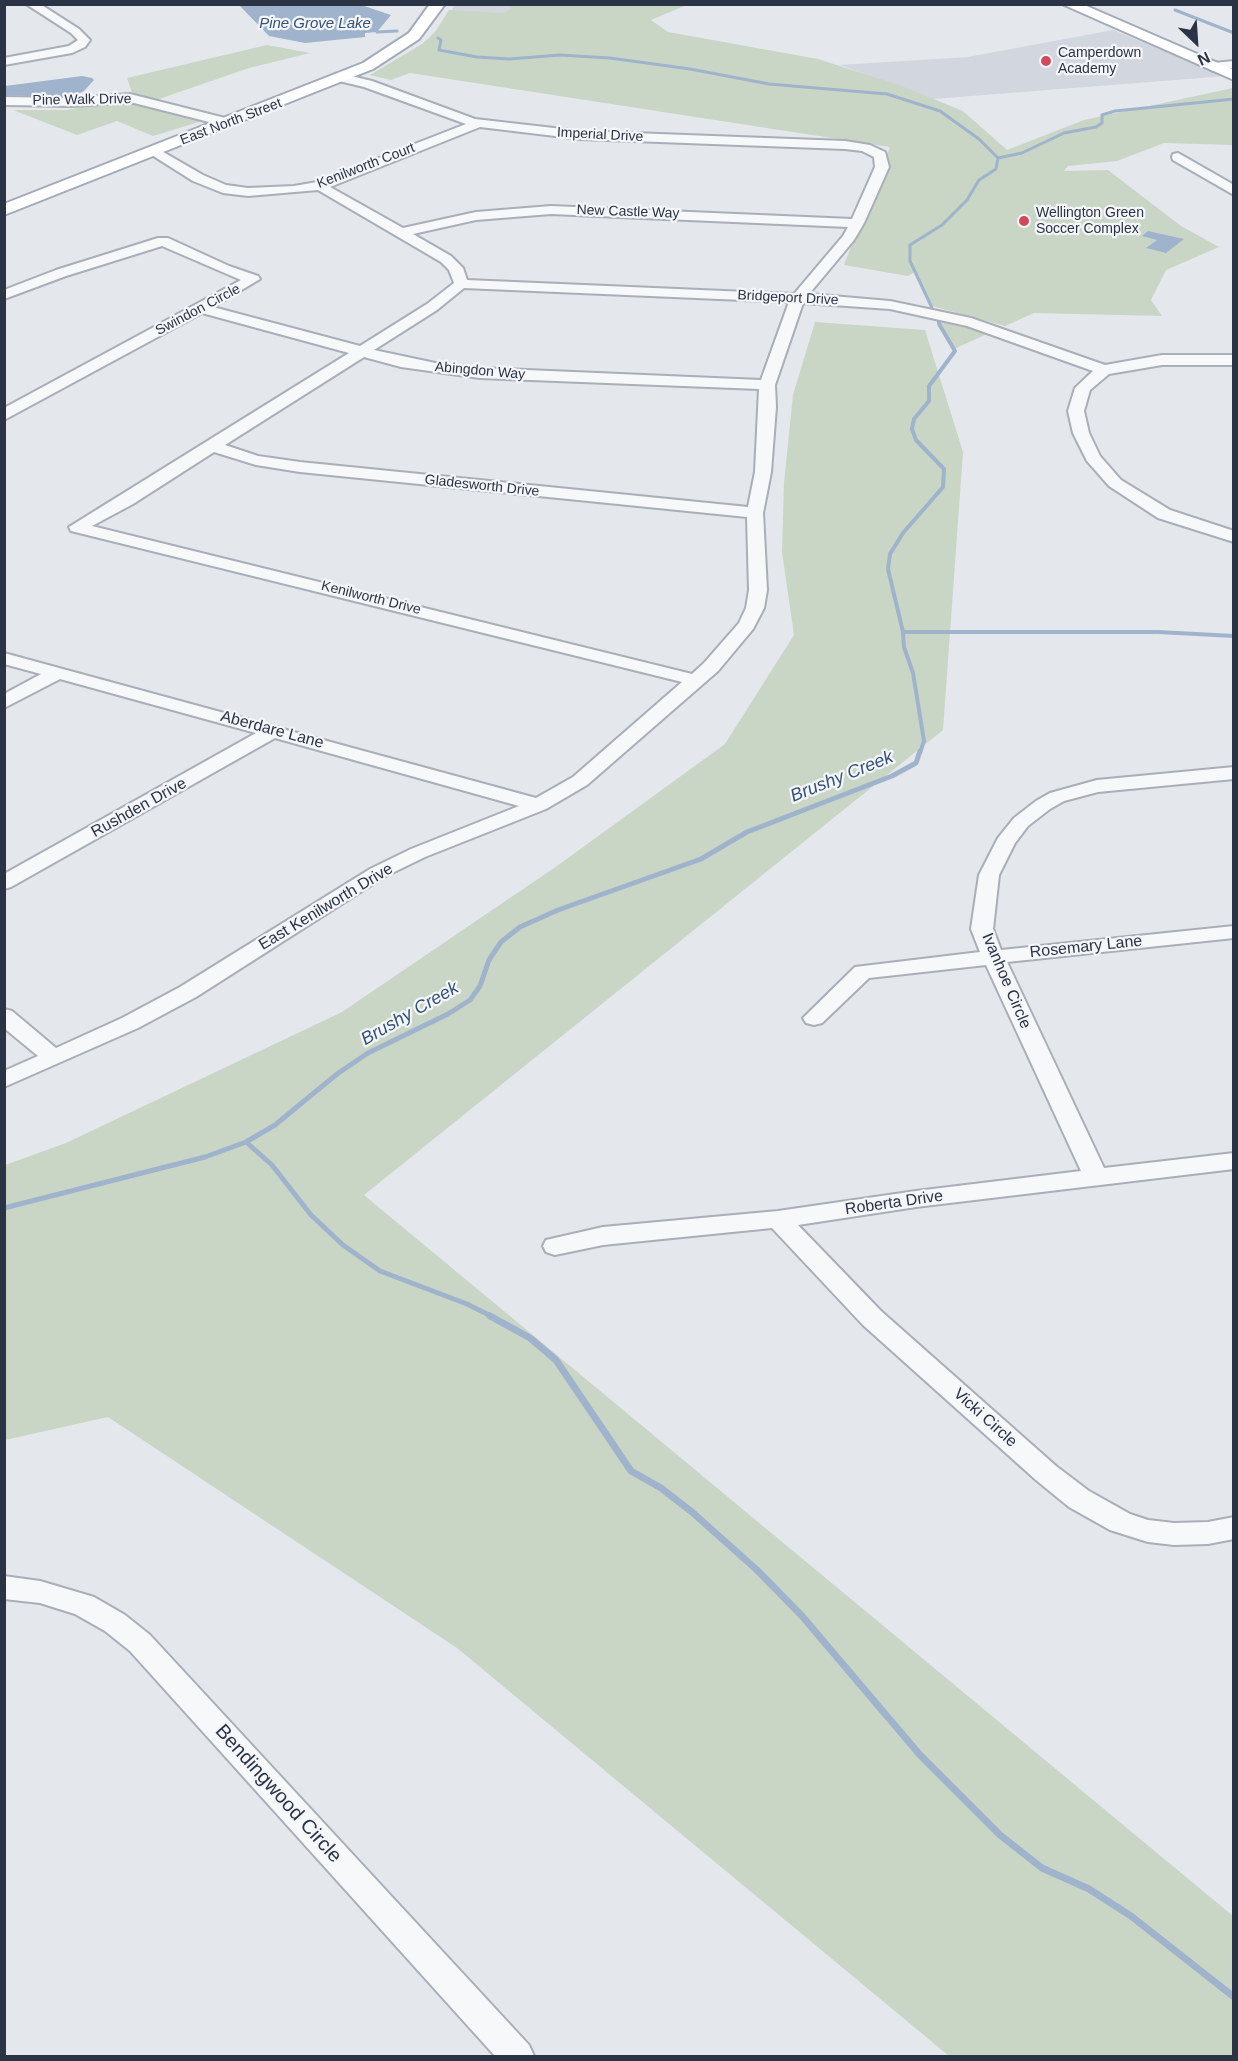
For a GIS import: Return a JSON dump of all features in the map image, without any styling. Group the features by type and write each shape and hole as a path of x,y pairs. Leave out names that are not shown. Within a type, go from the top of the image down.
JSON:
{"main road":[{"name":"East North Street","path":"4,210 343,78 374,63 407,42 421,29 438,4"},
{"path":"1070,4 1233,76"}],"street":[{"path":"4,62 72,49 81,45 84,40 75,31 31,4"},
{"path":"4,51 17,60"},
{"path":"1213,67 1233,64"},
{"name":"Imperial Drive","path":"343,78 478,123 580,135 837,144 865,148 876,152 883,159 868,201 857,223"},
{"name":"Pine Walk Drive","path":"4,101 72,102 130,98 229,123"},
{"name":"Kenilworth Court","path":"153,152 205,182 231,190 271,192 320,186 478,123"},
{"path":"1178,156 1233,191"},
{"path":"320,186 451,263 456,268 461,284"},
{"name":"New Castle Way","path":"401,233 476,216 551,210 857,223"},
{"path":"695,680 728,649 747,625 755,608 758,590 755,513 763,472 768,407 767,385 798,298 849,237 857,223"},
{"name":"Swindon Circle","path":"4,295 61,273 163,241 224,269 253,279 4,415"},
{"name":"Bridgeport Drive","path":"461,284 871,303 958,318 1104,370"},
{"name":"Kenilworth Drive","path":"461,284 453,293 121,504 77,527 695,680"},
{"name":"Abingdon Way","path":"200,308 422,366 468,372 767,385"},
{"path":"1233,360 1162,360 1104,370 1083,388 1076,411 1081,433 1093,458 1102,471 1130,495 1164,514 1233,537"},
{"name":"Gladesworth Drive","path":"211,446 256,459 300,467 755,513"},
{"name":"Aberdare Lane","path":"4,658 538,805"},
{"path":"4,702 59,672"},
{"name":"East Kenilworth Drive","path":"4,1080 130,1023 188,992 377,873 538,805 594,771 695,680"},
{"name":"Rushden Drive","path":"4,883 274,731"},
{"name":"Ivanhoe Circle","path":"1096,1178 982,929 990,876 1005,842 1033,812 1057,798 1097,786 1233,773"},
{"name":"Rosemary Lane","path":"814,1018 863,972 1233,932"},
{"path":"4,1016 54,1058"},
{"name":"Roberta Drive","path":"555,1246 603,1236 778,1219 916,1199 1233,1161"},
{"name":"Vicki Circle","path":"778,1219 872,1318 1046,1473 1079,1499 1120,1522 1148,1531 1174,1534 1208,1533 1233,1528"},
{"name":"Bendingwood Circle","path":"4,1587 40,1592 84,1605 115,1623 140,1643 517,2056"}],"shaded area":[{"path":"455,5 514,5 506,13 451,11"},
{"name":"Camperdown Academy","path":"1113,30 1226,76 933,99 840,65 968,57"}],"green space":[{"path":"514,4 681,4 684,6 651,20 668,32 818,59 899,85 963,111 1007,150 1084,120 1233,88 1233,145 1164,143 1117,161 1068,166 1064,171 1108,170 1181,226 1219,247 1166,270 1151,300 1162,316 1034,313 1005,326 932,306 915,272 908,276 844,265 890,147 410,73 391,80 370,75 422,44 435,32 449,10 505,13"},
{"path":"267,45 310,53 249,68 156,100 134,102 202,121 153,136 117,121 77,135 13,110 68,110 90,105 131,103 133,95 127,78"},
{"path":"937,319 967,327 987,334 954,349"},
{"path":"815,322 925,330 963,452 943,730 364,1195 1233,1916 1233,2056 949,2056 457,1648 108,1417 5,1440 5,1165 66,1143 342,1012 557,866 725,744 794,635 782,552 784,483 793,395"}],"water":[{"name":"Pine Grove Lake","path":"239,5 361,5 391,15 377,32 365,33 365,37 305,43 269,36"},
{"path":"82,76 94,80 84,91 76,95 63,97 5,95 5,86"},
{"path":"1148,231 1184,239 1166,253 1146,248 1157,240 1142,236"}],"waterway":[{"path":"1175,10 1234,33"},
{"path":"377,32 397,31"},
{"path":"438,38 441,40 439,50 477,57 509,59 560,55 610,58 690,69 769,84 887,94 940,111 979,139 998,158"},
{"name":"Brushy Creek","path":"998,158 1022,153 1064,133 1096,127 1102,123 1102,115 1115,111 1234,99"},
{"name":"Brushy Creek","path":"940,325 910,261 910,245 942,225 967,200 979,180 996,169 998,158"},
{"name":"Brushy Creek","path":"903,632 888,569 890,554 903,533 943,487 944,469 916,440 912,429 914,419 929,401 929,386 955,351 939,324"},
{"path":"903,632 1158,632 1234,636"},
{"name":"Brushy Creek","path":"903,632 904,647 913,673 924,741 920,753"},
{"name":"Brushy Creek","path":"246,1142 275,1125 337,1074 368,1053 448,1014 470,1000 480,986 489,960 501,942 520,927 558,910 701,859 747,832 892,776 916,763 920,751"},
{"name":"Brushy Creek","path":"4,1208 205,1157 246,1142"},
{"path":"246,1142 272,1165 311,1215 343,1245 380,1271 467,1304 493,1317"},
{"path":"490,1316 530,1338 556,1360 631,1471 661,1488 692,1512 757,1570 802,1616 920,1755 1000,1835 1042,1868 1089,1889 1131,1916 1234,1997"}],"place":[{"name":"Camperdown Academy","path":"1046,61"},
{"name":"Wellington Green Soccer Complex","path":"1024,221"}]}
